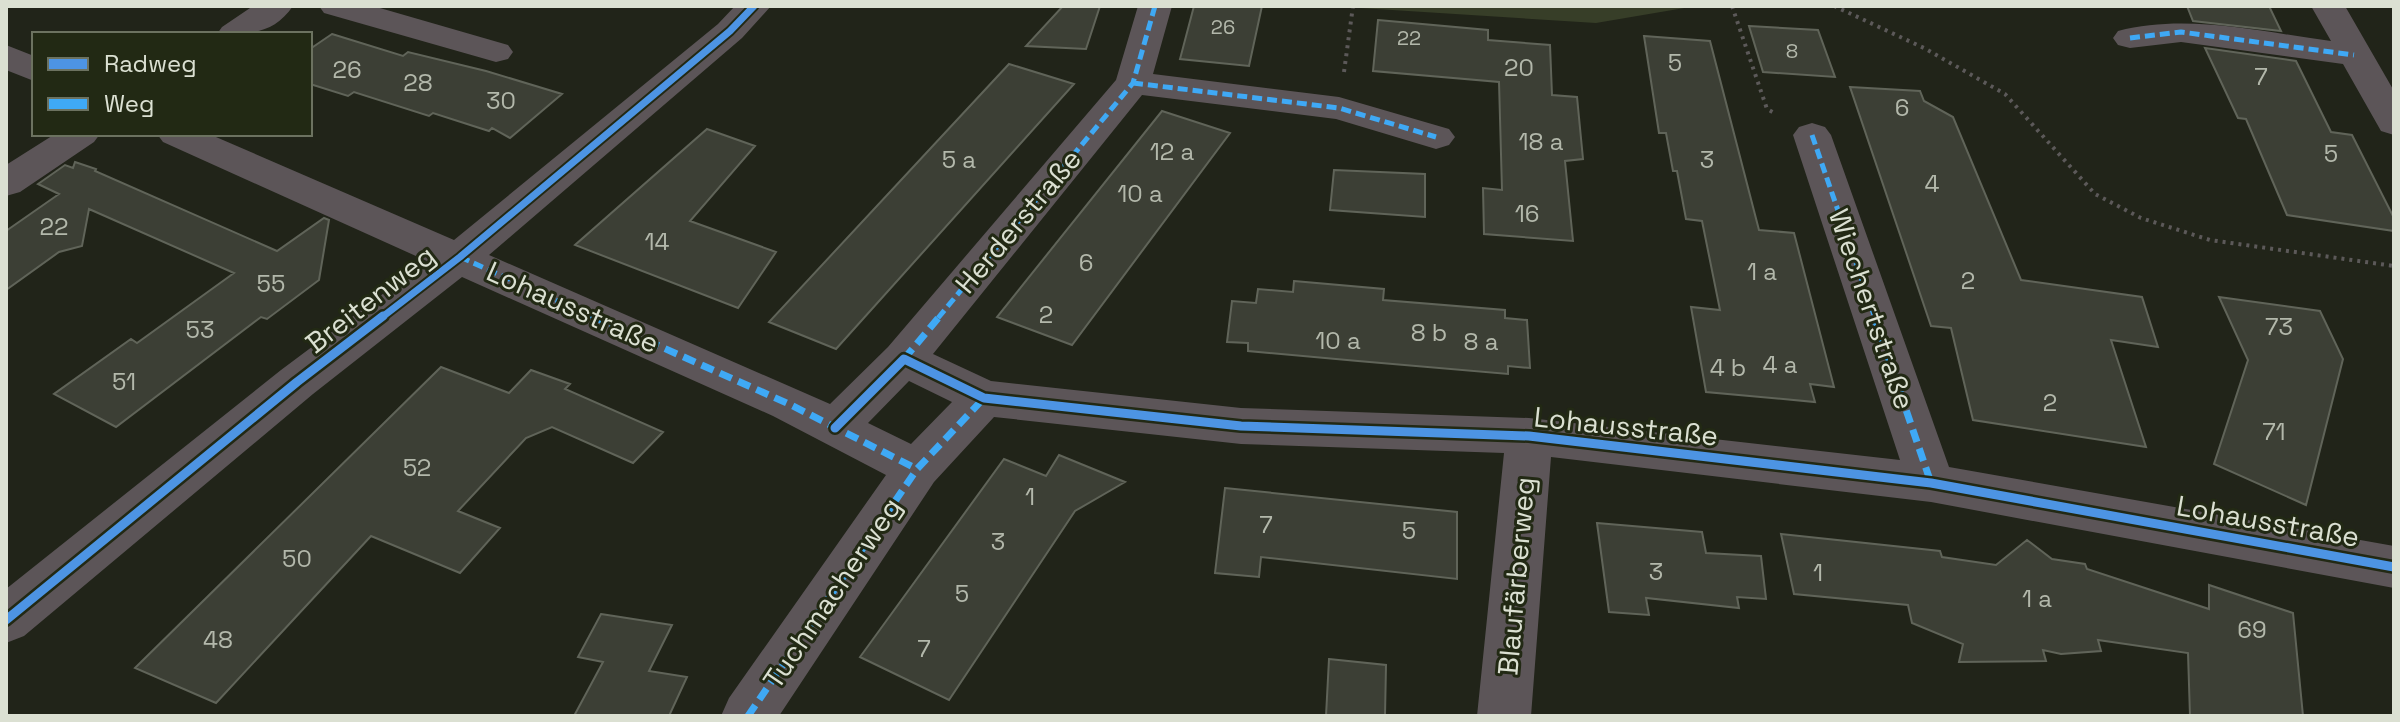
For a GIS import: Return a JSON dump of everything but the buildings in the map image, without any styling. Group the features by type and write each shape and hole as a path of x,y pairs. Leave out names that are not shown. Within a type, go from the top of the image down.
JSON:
{"street":[{"path":"237,32 276,6"},
{"path":"336,6 496,52"},
{"name":"Breitenweg","path":"6,620 286,392 460,257 730,31 754,6"},
{"name":"Herderstraße","path":"904,359 1133,83 1155,6"},
{"path":"2328,6 2394,123"},
{"path":"2130,38 2181,32 2354,55"},
{"path":"6,56 32,69"},
{"path":"1133,83 1339,108 1436,137"},
{"name":"Wiechertstraße","path":"1812,135 1931,483"},
{"path":"6,183 78,136"},
{"name":"Lohausstraße","path":"181,136 460,257 835,428 917,469"},
{"path":"835,428 904,359"},
{"name":"Lohausstraße","path":"904,359 984,398 1241,426 1529,436 1931,483 2394,567"},
{"path":"917,469 984,398"},
{"name":"Blaufärberweg","path":"1504,716 1529,436"},
{"name":"Tuchmacherweg","path":"748,716 917,469"}],"path":[{"path":"1339,108 1353,6"},
{"path":"1732,6 1767,109 1812,135"},
{"path":"1834,6 1924,48 2005,94 2095,194 2141,218 2210,240 2394,266"}],"green space":[{"path":"1345,6 1696,6 1596,23 1345,7"}],"marked path":[{"path":"904,359 1133,83 1155,6"},
{"path":"2130,38 2181,32 2354,55"},
{"path":"1133,83 1339,108 1436,137"},
{"path":"1812,135 1931,483"},
{"path":"460,257 789,404 917,469 984,398"},
{"path":"748,716 917,469"}],"cycle path":[{"path":"6,620 297,382 460,257 730,31 754,6"},
{"path":"835,428 904,359 984,398 1241,426 1529,436 1931,483 2394,567"}]}
